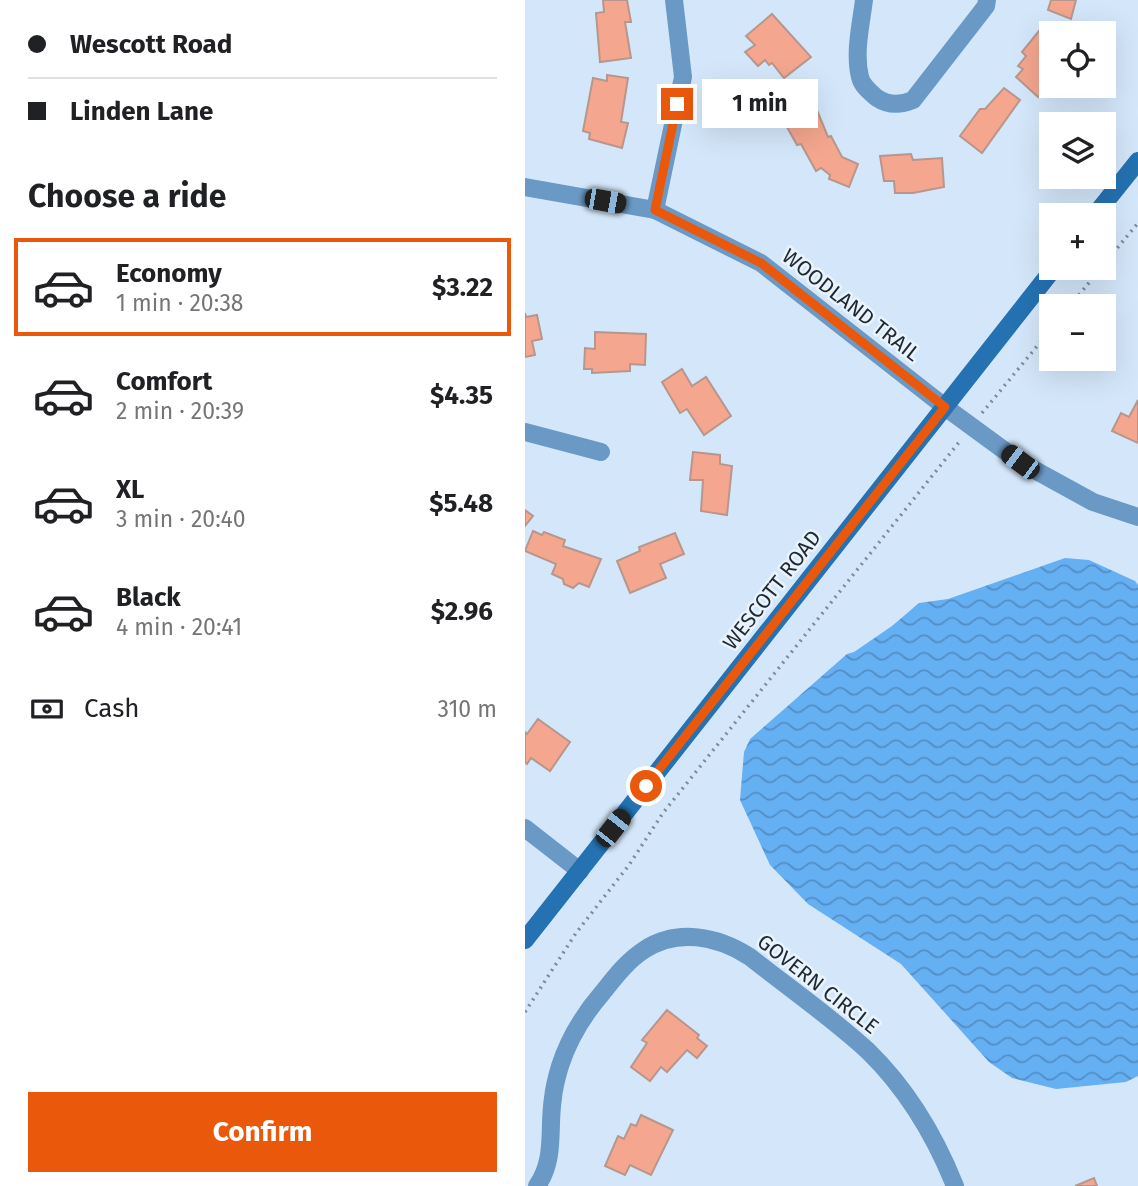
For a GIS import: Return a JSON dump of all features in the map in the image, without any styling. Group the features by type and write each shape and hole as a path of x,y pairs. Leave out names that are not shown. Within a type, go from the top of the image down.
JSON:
{"street":[{"path":"655,210 683,77 674,0"},
{"path":"864,0 859,37 860,78 867,90 881,101 900,106 913,100 986,5 987,0"},
{"path":"1105,203 1138,161"},
{"name":"WOODLAND TRAIL","path":"525,187 655,210 761,263 1020,462 1093,502 1138,517"},
{"name":"WESCOTT ROAD","path":"525,940 1045,280"},
{"path":"525,432 601,452"},
{"path":"525,828 580,871"},
{"name":"GOVERN CIRCLE","path":"537,1186 549,1157 553,1098 560,1065 573,1035 591,1006 625,966 645,949 663,942 699,937 733,946 750,957 869,1053 893,1078 929,1129 955,1186"}],"path":[{"path":"1116,250 1138,223"},
{"path":"1080,294 1091,280"},
{"path":"525,1012 576,933 629,865 663,813 1039,344"}],"water":[{"path":"1065,558 1089,560 1135,581 1138,585 1138,1076 1126,1082 1056,1089 1012,1078 989,1062 901,964 808,904 770,865 740,800 744,752 750,739 847,654 892,626 919,603 948,599"}],"building":[{"path":"603,0 627,0 631,22 625,22 631,58 600,62 596,13 604,12"},
{"path":"1051,0 1076,0 1071,19 1048,10"},
{"path":"772,14 811,57 784,78 772,63 769,65 765,60 758,66 745,52 755,45 746,36"},
{"path":"1039,31 1038,97 1016,77 1023,69 1018,66 1026,56 1022,52"},
{"path":"607,75 628,78 621,122 628,123 622,148 589,139 590,133 583,131 593,78 607,81"},
{"path":"1004,88 1020,100 982,153 960,136 980,109 985,109"},
{"path":"814,103 828,137 831,136 842,157 858,164 849,187 829,179 830,175 821,168 816,171 782,118"},
{"path":"911,154 913,160 942,158 944,187 913,193 895,193 894,181 884,181 880,156"},
{"path":"525,313 526,317 537,315 542,339 532,341 535,355 525,357"},
{"path":"595,332 646,334 645,365 630,364 630,371 592,373 592,369 584,369 585,348 595,349"},
{"path":"682,369 692,386 706,377 731,416 704,435 687,409 680,413 662,382"},
{"path":"1138,400 1138,443 1112,431 1121,413 1129,417"},
{"path":"693,452 720,455 720,464 732,466 727,515 701,511 703,480 690,480"},
{"path":"525,510 533,516 525,526"},
{"path":"533,531 565,540 563,546 601,559 589,587 579,583 573,588 564,584 563,579 552,574 556,564 525,551"},
{"path":"675,533 684,554 660,564 666,578 630,593 617,561 640,551 639,547"},
{"path":"538,719 570,742 550,771 531,758 527,764 525,762 525,732 527,734"},
{"path":"667,1010 699,1035 697,1038 707,1046 697,1058 687,1050 667,1072 661,1067 650,1081 631,1067 647,1043 642,1040"},
{"path":"641,1115 673,1130 651,1175 630,1165 625,1175 605,1166 618,1136 624,1139 631,1124 636,1126"},
{"path":"1094,1178 1097,1186 1075,1186"}],"route":[{"path":"646,786 945,407 761,263 655,210 677,104"}]}
